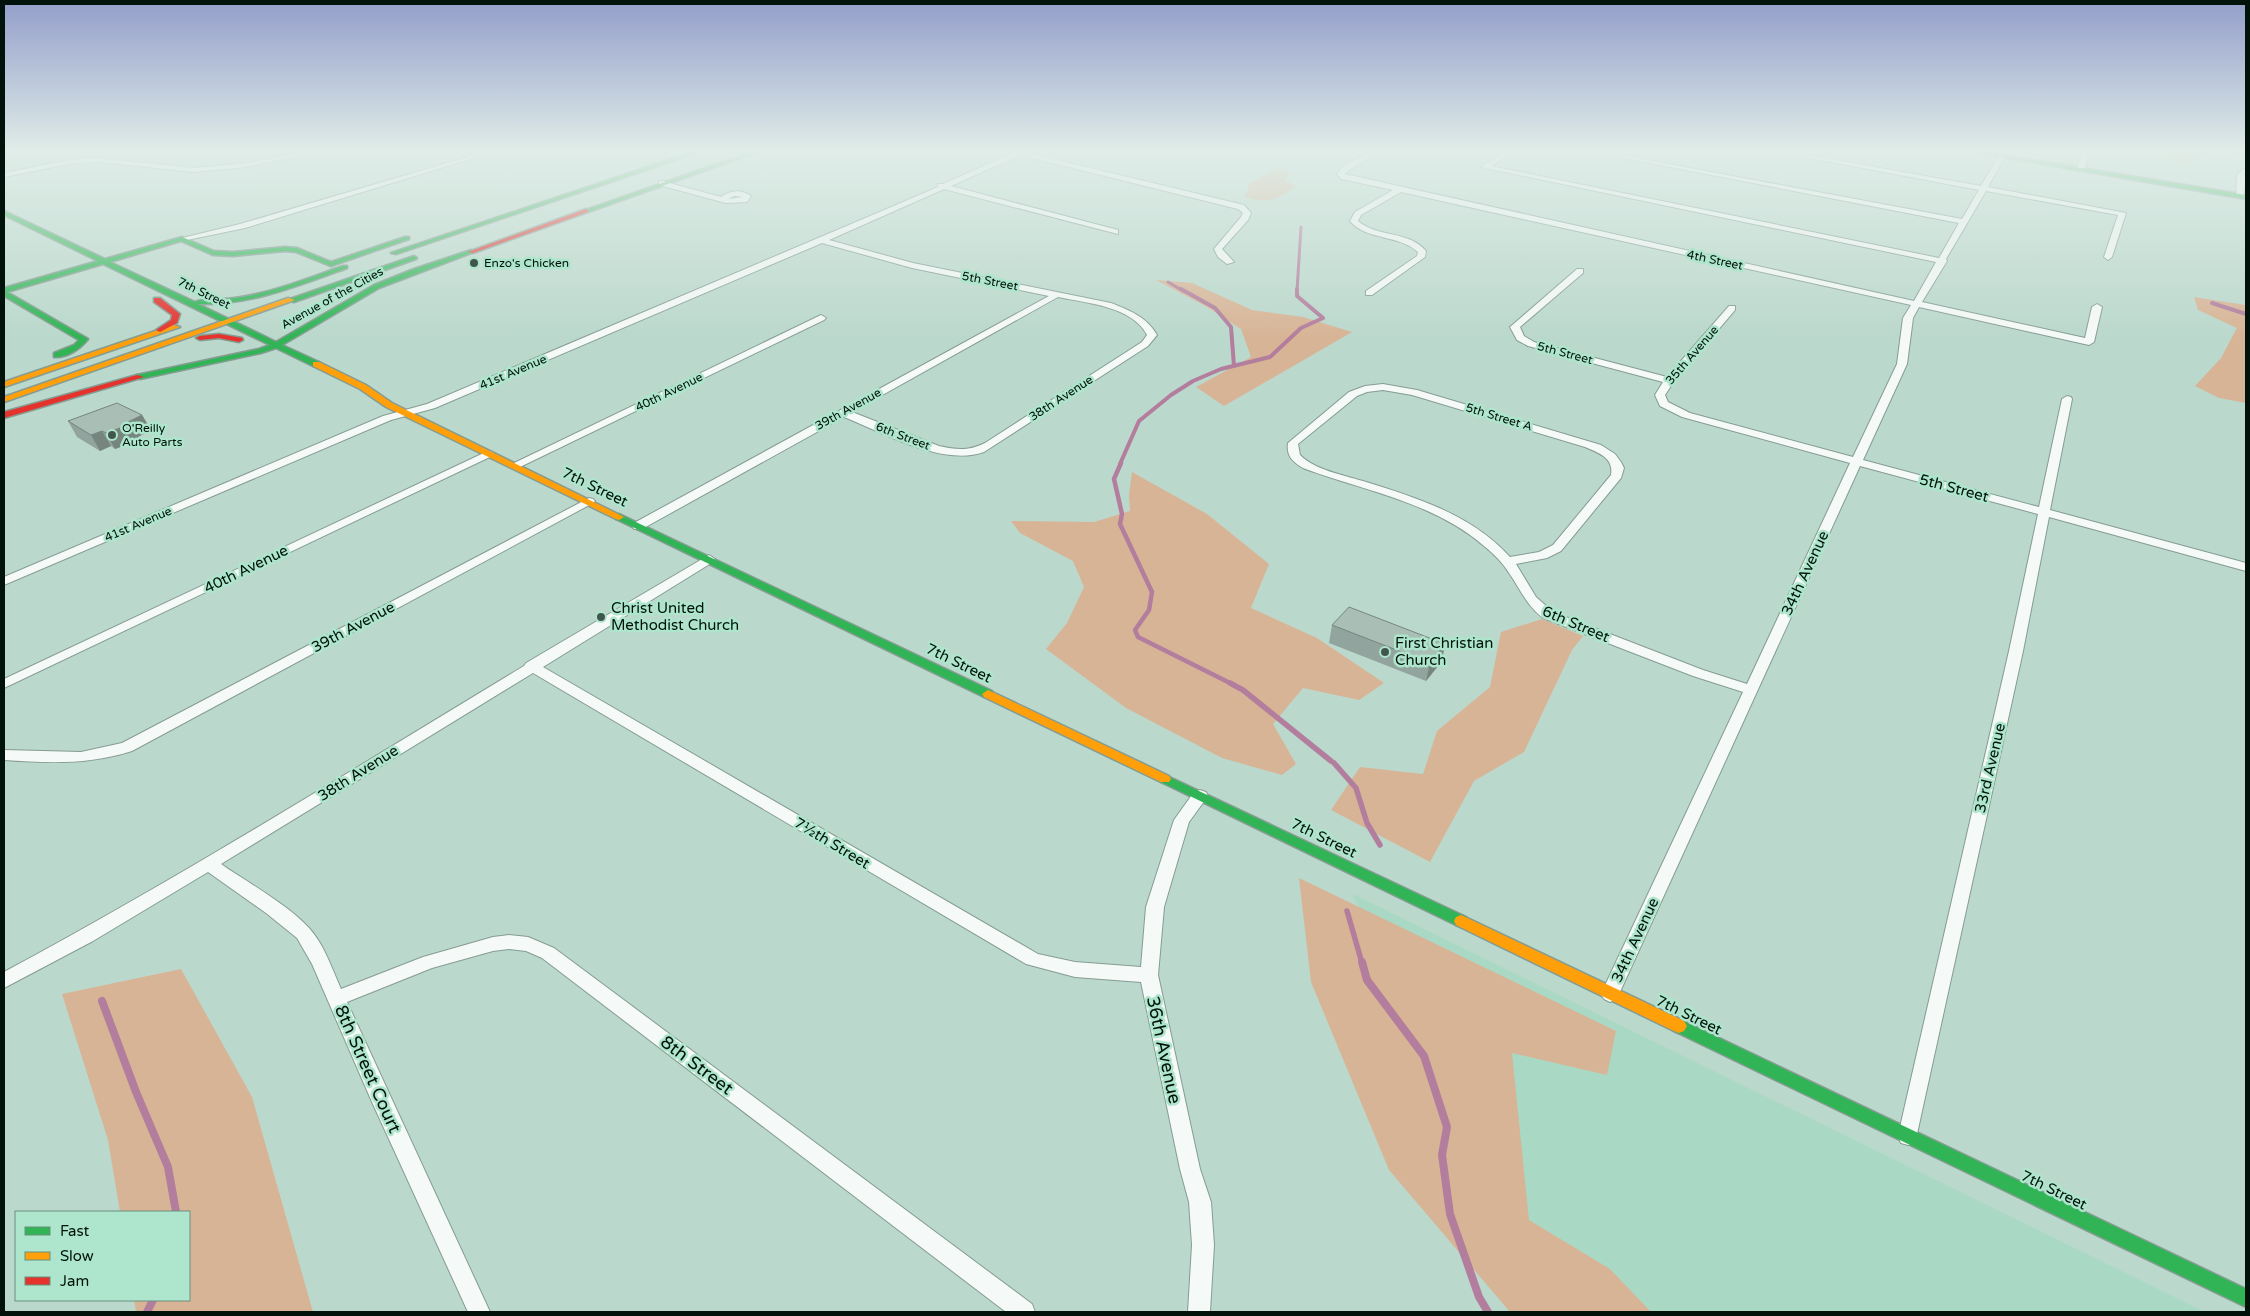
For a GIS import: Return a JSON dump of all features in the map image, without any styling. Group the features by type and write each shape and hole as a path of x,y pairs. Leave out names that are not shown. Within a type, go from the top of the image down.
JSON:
{"main road":[{"name":"7th Street","path":"7,214 363,387 389,405 488,454 516,465 638,526 2246,1298"},
{"name":"Avenue of the Cities","path":"182,239 196,247 213,253 233,254 285,249 297,250 330,264 480,214"},
{"name":"Avenue of the Cities","path":"4,385 510,214"},
{"name":"Avenue of the Cities","path":"4,400 542,214"},
{"name":"Avenue of the Cities","path":"4,415 120,382 261,351 366,293 401,276 574,214"},
{"name":"7th Street","path":"4,224 157,300 194,321 214,327 361,398 389,405"},
{"path":"274,318 300,303 490,232"},
{"path":"4,291 103,260 182,239"},
{"path":"188,301 212,304 246,299 401,251"},
{"path":"4,291 83,337 82,344 71,350 46,358"},
{"path":"128,343 174,321 176,318 175,312 157,300"},
{"path":"265,326 264,329 273,343"},
{"path":"4,400 76,379 179,343 213,336 239,340"}],"street":[{"path":"182,239 242,226 281,214"},
{"name":"41st Avenue","path":"4,581 387,418 431,406 877,214"},
{"path":"1048,214 1115,232"},
{"path":"1230,262 1221,255 1218,249 1246,214"},
{"path":"1358,214 1354,221 1363,228 1408,239 1422,251 1422,257 1369,293"},
{"name":"4th Street","path":"1510,214 2089,342 2096,308"},
{"path":"1716,214 1943,261"},
{"path":"1925,214 1965,222"},
{"name":"34th Avenue","path":"1610,994 1902,364 1905,328 1908,318 1969,214"},
{"path":"2108,257 2122,214"},
{"name":"5th Street","path":"820,240 912,265 1094,301 1119,310 1140,322 1152,335"},
{"name":"5th Street","path":"1580,271 1515,327 1520,338 1531,344 1669,381"},
{"name":"39th Avenue","path":"638,526 1058,294"},
{"name":"35th Avenue","path":"1664,404 1660,395 1669,381 1732,308"},
{"name":"40th Avenue","path":"516,465 821,318"},
{"name":"38th Avenue","path":"965,454 989,445 1145,344 1152,335"},
{"name":"5th Street A","path":"1294,457 1293,443 1346,399 1358,390 1383,387 1414,392 1575,440 1600,449 1611,456 1618,466 1617,476 1557,548 1543,555 1506,562"},
{"name":"33rd Avenue","path":"1908,1136 2016,651 2067,399"},
{"name":"5th Street","path":"1664,404 1686,415 2246,567"},
{"name":"6th Street","path":"842,412 937,449 965,454"},
{"name":"40th Avenue","path":"4,684 488,454"},
{"name":"6th Street","path":"1294,457 1317,470 1425,506 1473,530 1498,552 1514,571 1533,604 1548,614 1698,673 1752,690"},
{"name":"39th Avenue","path":"4,755 71,759 105,755 117,751 164,728 589,501"},
{"name":"38th Avenue","path":"4,982 87,936 209,864 709,559"},
{"name":"7½th Street","path":"531,666 1032,960 1051,967 1068,970 1149,975"},
{"name":"36th Avenue","path":"1199,1312 1203,1245 1200,1202 1190,1169 1149,975 1155,907 1182,820 1200,796"},
{"name":"8th Street Court","path":"209,864 304,933 320,961 479,1312"},
{"name":"8th Street","path":"336,999 429,962 493,944 509,942 528,944 548,953 1024,1312"}],"shaded area":[{"path":"1156,280 1192,283 1252,310 1303,317 1352,332 1224,406 1196,387 1251,357 1241,329 1207,307"},
{"path":"2194,297 2246,305 2246,403 2219,398 2195,386 2221,358 2237,328 2198,310"},
{"path":"1132,472 1207,514 1269,564 1251,608 1317,638 1384,683 1359,700 1303,688 1273,724 1296,764 1282,775 1222,758 1126,708 1046,649 1067,623 1084,587 1073,561 1020,533 1011,521 1094,522 1130,511 1129,496"},
{"path":"1542,619 1583,636 1572,650 1524,752 1474,781 1430,862 1331,810 1360,767 1423,774 1437,731 1490,687 1501,632"},
{"path":"1299,878 1616,1031 1607,1075 1512,1053 1529,1220 1610,1269 1651,1312 1510,1312 1389,1170 1311,982"},
{"path":"1353,894 2205,1312 1508,1312"},
{"path":"181,969 252,1097 313,1312 136,1312 134,1301 190,1301 190,1211 120,1211 108,1140 62,994"}],"building":[{"path":"117,403 142,415 128,422 131,424 106,433 102,431 91,435 68,421"},
{"path":"1349,607 1445,644 1430,663 1332,625"}],"waterway":[{"path":"1297,291 1301,227"},
{"path":"1168,282 1183,291"},
{"path":"1181,289 1215,308 1231,327 1234,366"},
{"path":"1234,366 1270,357 1301,328 1323,318 1297,296 1297,291"},
{"path":"2212,303 2246,314"},
{"path":"1120,464 1139,421 1171,395 1193,381 1221,369 1234,366"},
{"path":"1121,463 1114,479 1122,514 1120,524 1152,592 1149,610 1135,630 1138,637 1230,683"},
{"path":"1230,683 1243,690 1331,761"},
{"path":"1334,763 1356,788 1367,823 1380,845"},
{"path":"1347,911 1362,963"},
{"path":"1362,962 1367,980 1424,1056 1447,1127 1442,1155 1450,1214 1479,1297 1488,1312"},
{"path":"102,1001 136,1092 168,1167 176,1211"},
{"path":"147,1312 152,1301"}],"traffic: fast":[{"path":"7,214 316,364"},
{"path":"394,253 510,214"},
{"path":"4,290 182,239 213,253 233,254 285,249 297,250 331,264 407,238"},
{"path":"140,377 261,351 301,332 364,293 417,270 471,252"},
{"path":"291,300 414,258"},
{"path":"198,302 217,302 255,297 345,267"},
{"path":"4,293 84,339 77,347 57,355"},
{"path":"619,517 988,694"},
{"path":"1165,779 1461,921"},
{"path":"1679,1026 2246,1298"}],"traffic: slow":[{"path":"4,400 291,300"},
{"path":"4,385 176,327"},
{"path":"316,364 363,387 389,405 619,517"},
{"path":"988,694 1165,779"},
{"path":"1461,921 1679,1026"}],"traffic: jam":[{"path":"471,252 576,214"},
{"path":"157,300 176,314 174,321 160,330"},
{"path":"200,338 219,336 239,340"},
{"path":"4,415 140,377"}],"place":[{"name":"Enzo's Chicken","path":"474,263"},
{"name":"O'Reilly Auto Parts","path":"112,435"},
{"name":"Christ United Methodist Church","path":"601,617"},
{"name":"First Christian Church","path":"1385,652"}]}
